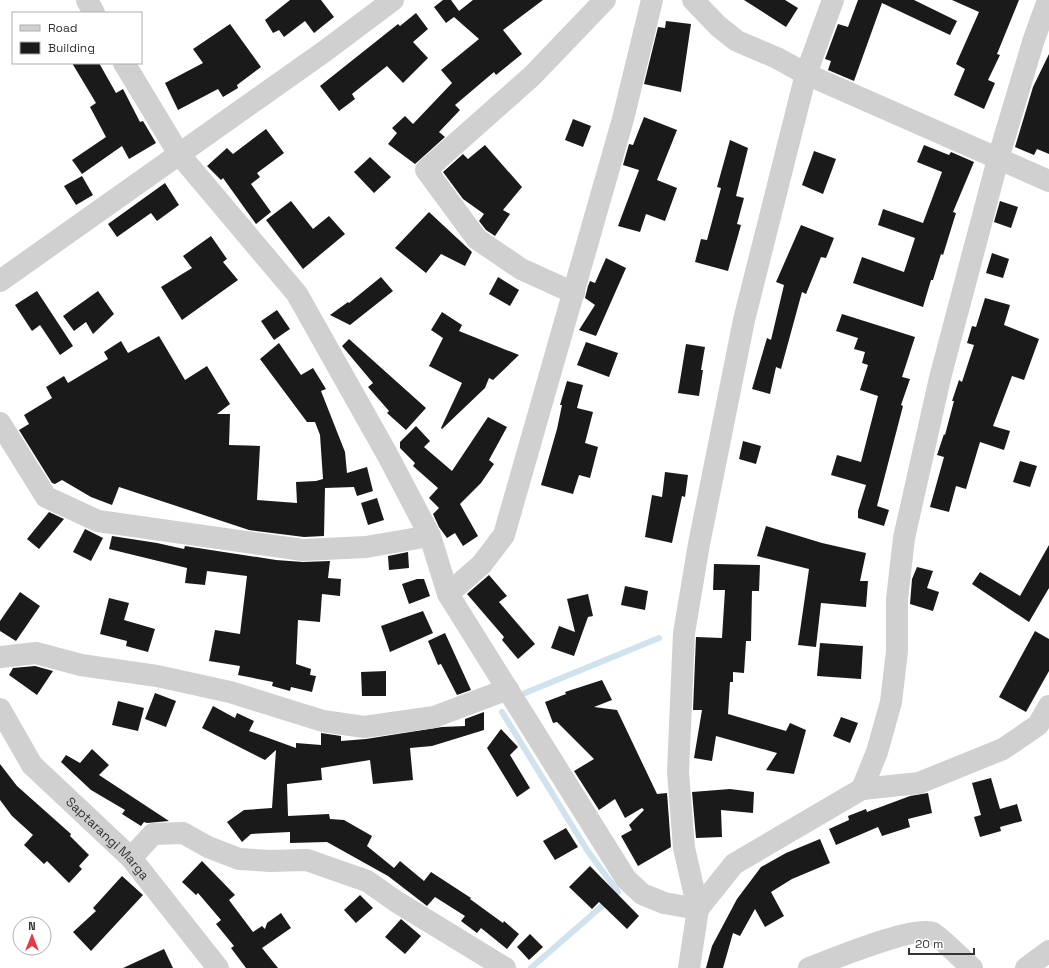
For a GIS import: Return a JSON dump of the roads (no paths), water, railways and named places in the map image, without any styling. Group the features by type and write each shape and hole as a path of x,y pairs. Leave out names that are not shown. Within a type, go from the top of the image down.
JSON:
{"street":[{"path":"87,0 93,12"},
{"path":"0,281 325,51 393,0"},
{"path":"574,293 521,269 477,240 426,170 532,76 605,0"},
{"path":"448,594 482,564 504,535 623,119 652,0"},
{"path":"693,0 718,26 737,41 777,58 806,74 1049,181"},
{"path":"689,968 698,910 684,848 678,772 684,633 699,544 744,320 806,74 833,0"},
{"path":"862,789 877,752 891,702 897,651 897,600 904,538 940,378 998,158 1033,42 1048,0"},
{"path":"125,64 179,154 298,294 387,454 430,536 448,594 626,879 642,894 664,903 698,910"},
{"path":"0,423 46,497 98,521 303,550 366,547 430,536"},
{"path":"0,657 36,653 81,665 157,676 230,692 323,721 364,727 434,717 508,689"},
{"path":"698,910 734,864 862,789 919,783 1003,750 1038,725 1049,706"},
{"name":"Saptarangi Marga","path":"0,709 32,765 131,858 218,968"},
{"path":"131,858 153,834 183,833 208,847 239,859 270,861 307,860 367,881 397,902 505,968"},
{"path":"809,968 876,944 916,932 932,933 972,968"},
{"path":"1026,968 1049,951"}],"waterway":[{"path":"525,693 659,638"},
{"path":"502,712 587,850 618,892 531,968"}]}
